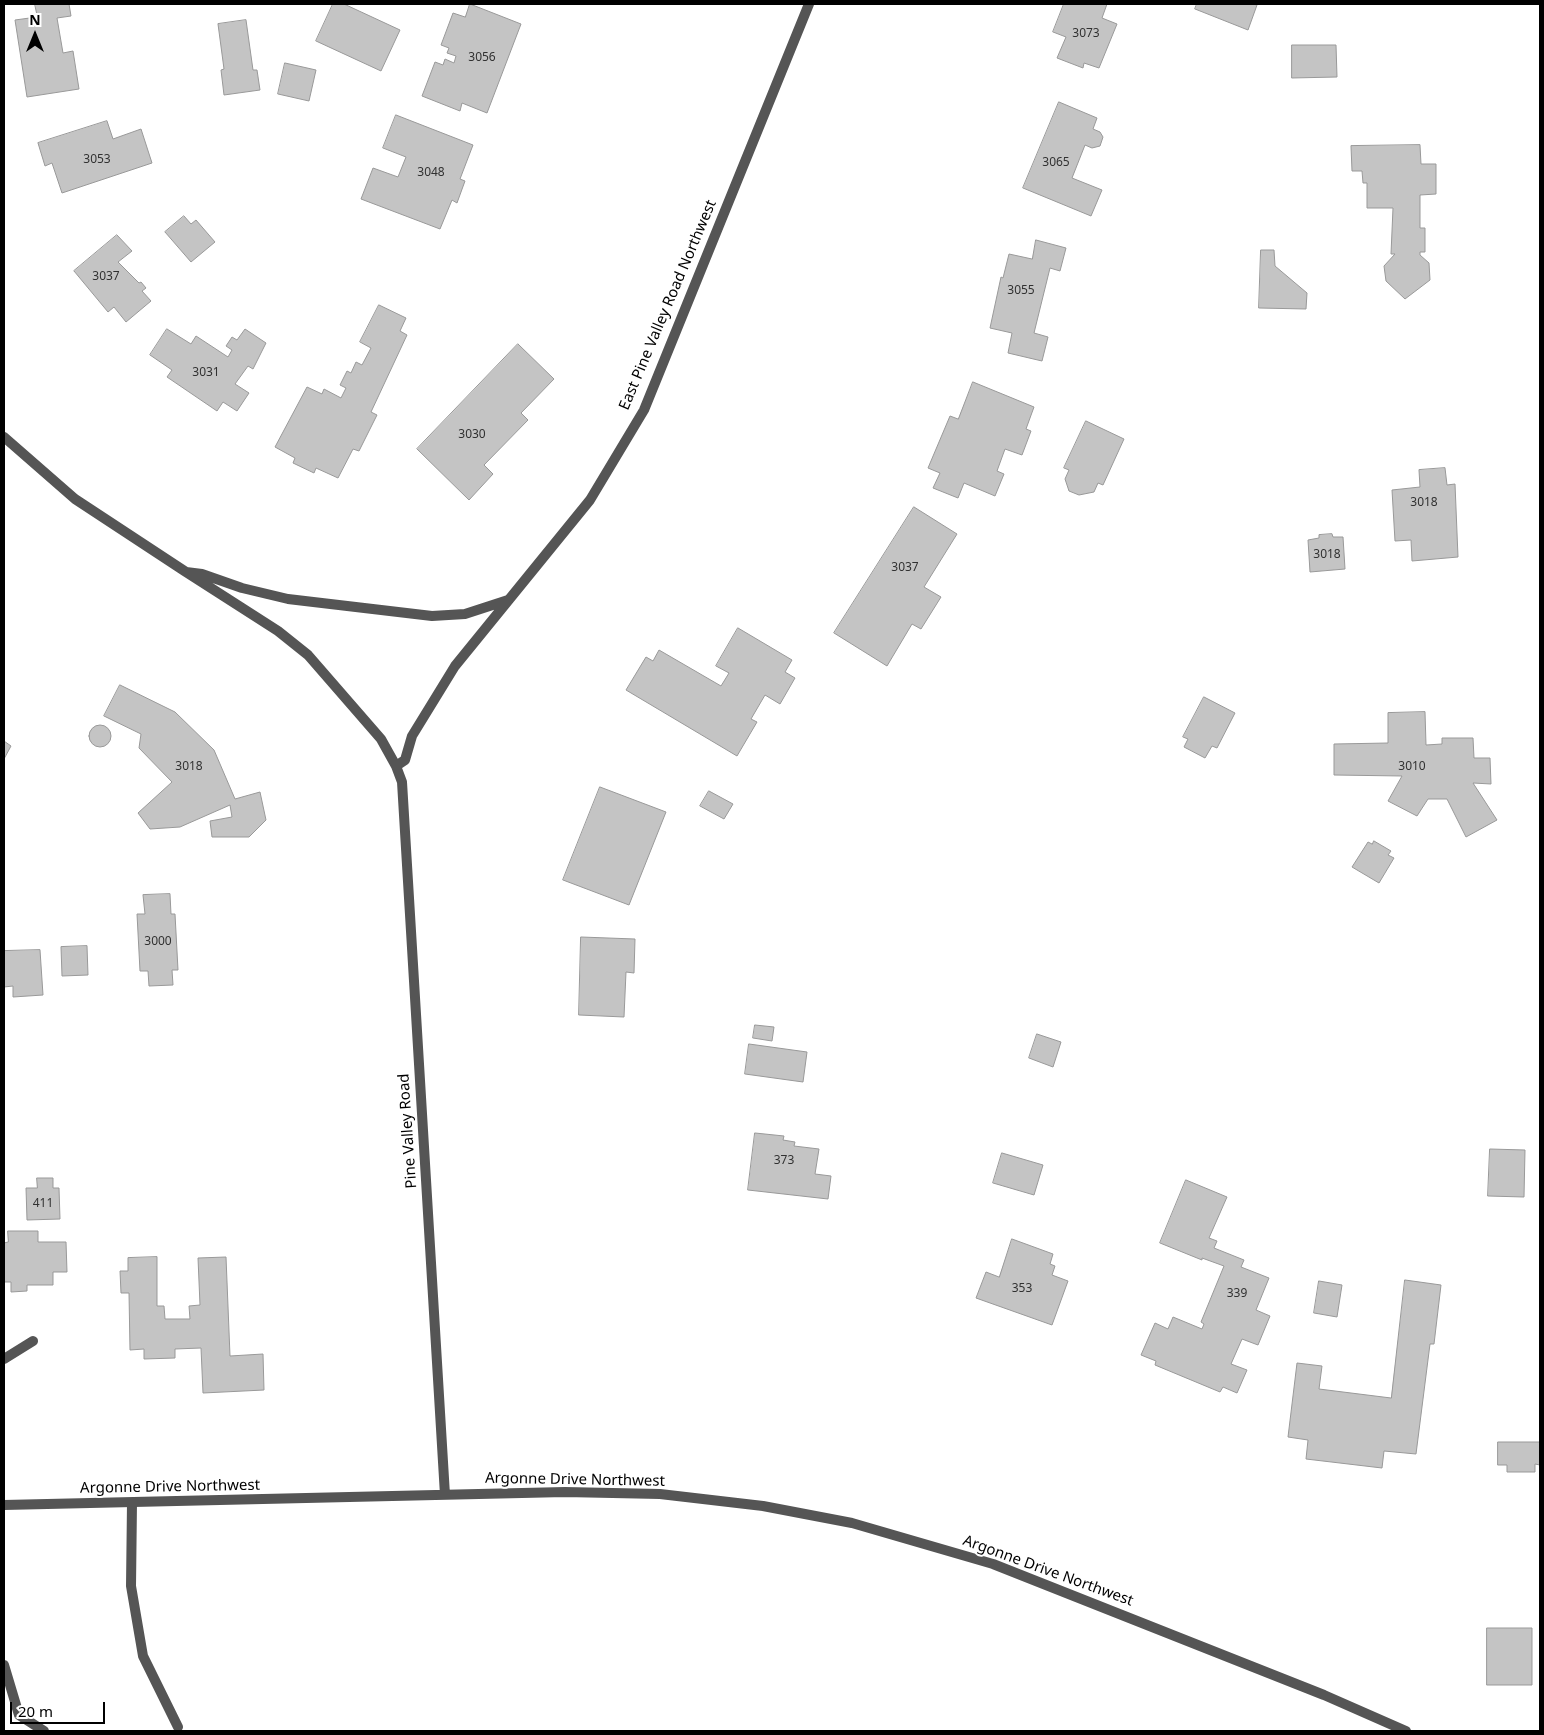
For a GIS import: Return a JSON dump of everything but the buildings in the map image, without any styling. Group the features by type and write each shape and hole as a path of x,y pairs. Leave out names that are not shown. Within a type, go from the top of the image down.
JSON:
{"street":[{"name":"East Pine Valley Road Northwest","path":"396,766 405,760 412,736 455,666 590,500 644,410 808,4"},
{"name":"Pine Valley Road","path":"4,437 75,499 278,631 308,655 381,739 396,766 402,782 445,1495"},
{"path":"186,572 202,574 242,588 288,599 432,616 465,614 509,600"},
{"path":"4,1359 33,1341"},
{"name":"Argonne Drive Northwest","path":"4,1505 565,1492 660,1494 763,1506 852,1523 993,1564 1324,1695 1406,1731"},
{"path":"132,1503 131,1586 143,1656 178,1727"},
{"path":"4,1665 19,1715 44,1731"}]}
